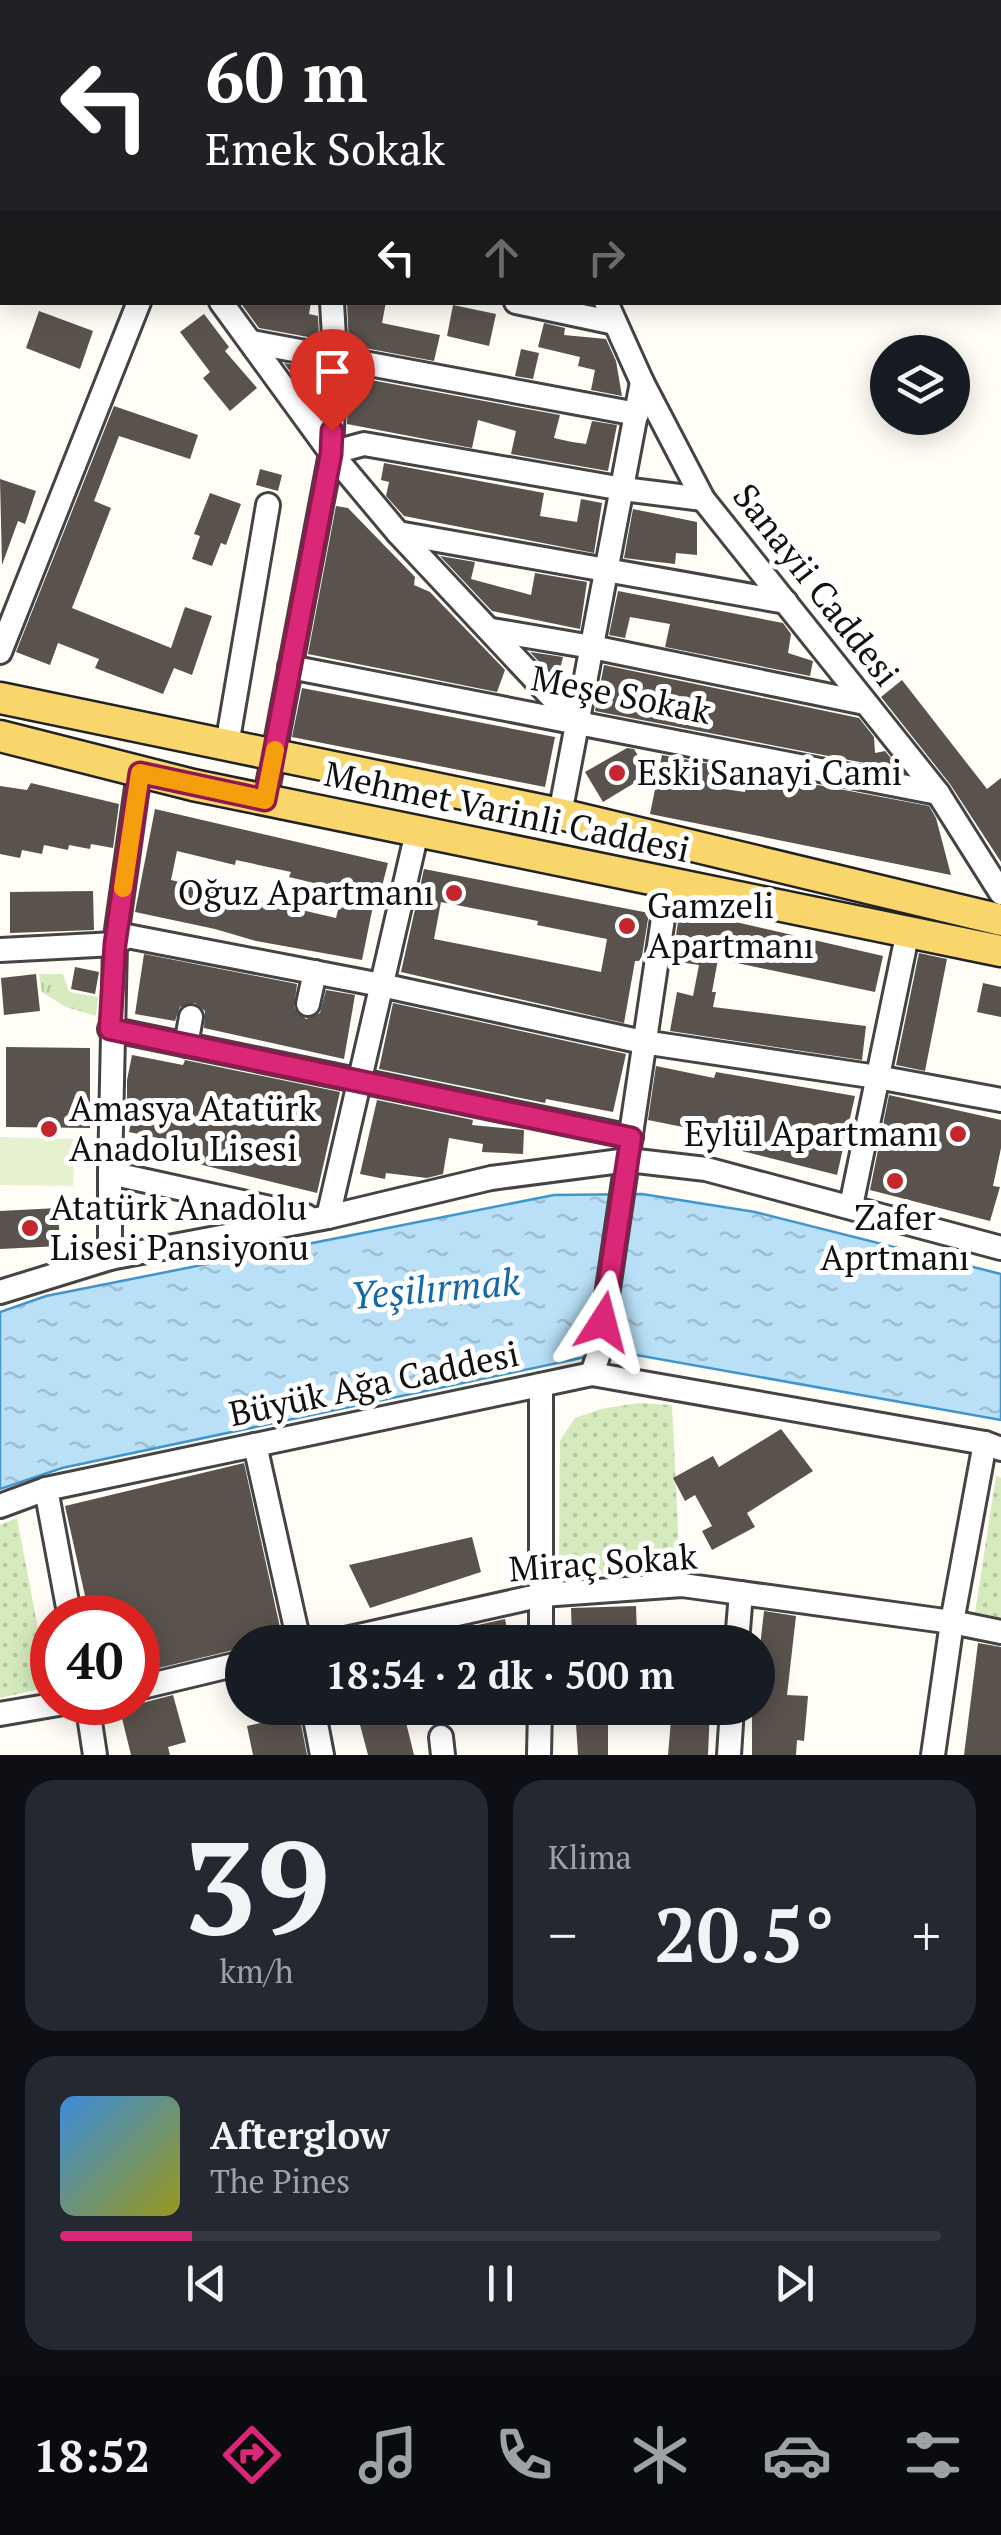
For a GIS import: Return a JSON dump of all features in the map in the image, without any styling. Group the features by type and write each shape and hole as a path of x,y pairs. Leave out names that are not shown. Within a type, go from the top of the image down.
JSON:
{"main road":[{"name":"Mehmet Varinli Caddesi","path":"0,698 560,814 1001,920"},
{"name":"Mehmet Varinli Caddesi","path":"0,736 140,773 265,800 1001,951"}],"street":[{"path":"0,652 137,305"},
{"path":"223,305 331,454 398,533 575,722"},
{"path":"265,800 331,454 335,355 332,305"},
{"path":"542,305 610,313"},
{"name":"Sanayii Caddesi","path":"610,313 703,498 938,793 1001,893"},
{"path":"250,342 637,414"},
{"path":"560,814 642,382"},
{"path":"331,454 364,444 623,489 703,498"},
{"path":"226,745 268,504"},
{"path":"398,533 786,602"},
{"path":"492,630 592,646 864,703"},
{"name":"Meşe Sokak","path":"290,667 938,793"},
{"path":"110,1258 110,1029 115,944 140,773"},
{"path":"324,1218 417,832"},
{"path":"595,1365 668,885"},
{"path":"851,1206 908,931"},
{"path":"0,950 115,944 127,936 381,985 644,1042 1001,1100"},
{"path":"308,1004 315,972"},
{"path":"186,1045 191,1016"},
{"path":"110,1029 359,1082 628,1160 706,1169 1001,1248"},
{"path":"0,1292 110,1258 324,1218 490,1178 628,1160"},
{"path":"110,1173 324,1218"},
{"name":"Büyük Ağa Caddesi","path":"0,1506 46,1489 541,1385 595,1365 993,1446"},
{"path":"541,1385 541,1625"},
{"path":"255,1445 296,1625"},
{"path":"933,1755 952,1622 993,1446"},
{"path":"46,1489 66,1595"},
{"name":"Miraç Sokak","path":"408,1625 542,1595 682,1585 1001,1632"},
{"path":"738,1625 740,1593"},
{"path":"160,1683 225,1667"},
{"path":"0,1714 30,1709"},
{"path":"90,1725 95,1755"},
{"path":"316,1725 322,1755"},
{"path":"539,1755 540,1725"},
{"path":"729,1755 731,1725"}],"green space":[{"path":"39,974 63,974 69,992 98,997 96,1016 66,1007 42,992"},
{"path":"0,1137 75,1139 73,1186 0,1185"},
{"path":"638,1403 672,1405 680,1571 559,1576 560,1440 575,1418"},
{"path":"996,1476 1001,1478 1001,1618 975,1613"},
{"path":"17,1518 32,1595 30,1691 0,1698 0,1525"}],"water":[{"name":"Yeşilırmak","path":"642,1194 755,1212 1001,1274 1001,1420 614,1351 62,1468 0,1489 0,1312 46,1296 554,1195"}],"building":[{"path":"242,305 310,305 309,314 318,316 319,339 259,328"},
{"path":"347,305 385,305 382,323 440,335 434,361 349,345"},
{"path":"453,305 496,314 489,346 447,336"},
{"path":"39,311 93,331 80,369 26,348"},
{"path":"204,314 229,347 225,351 257,388 230,411 203,378 210,372 180,332"},
{"path":"544,323 565,328 564,335 606,339 616,361 622,396 591,390 595,370 578,366 580,357 538,347"},
{"path":"521,349 539,353 533,379 515,376"},
{"path":"284,363 319,370 318,409"},
{"path":"349,376 560,415 554,438 572,442 586,444 592,421 617,425 608,471 511,454 516,431 478,420 472,448 347,424"},
{"path":"114,406 198,435 190,459 119,436 94,501 111,508 72,608 171,648 185,607 212,616 192,675 174,668 163,694 95,668 99,659 58,643 50,665 16,652"},
{"path":"384,463 544,493 540,516 577,522 581,499 602,503 594,553 404,516 386,496 389,482 381,480"},
{"path":"260,469 282,475 278,491 256,485"},
{"path":"0,479 36,491 25,524 18,521 2,565"},
{"path":"210,493 241,504 226,545 221,543 212,566 192,559 200,536 194,534"},
{"path":"336,506 348,508 415,577 414,585 430,592 505,670 497,692 308,654"},
{"path":"633,509 697,522 697,555 676,553 675,564 624,558"},
{"path":"440,556 475,562 471,579 531,595 535,573 587,582 580,629 492,611"},
{"path":"618,591 783,623 791,634 788,653 813,661 810,676 665,647 670,624 630,617 625,638 609,635"},
{"path":"530,652 563,657 557,681"},
{"path":"604,665 859,718 874,737 875,753 885,751 901,770 595,711"},
{"path":"902,680 987,789 1001,778 1001,862 950,784 881,697"},
{"path":"302,688 555,737 545,787 292,737"},
{"name":"Eski Sanayi Cami","path":"627,748 634,749 649,774 603,802 585,772"},
{"path":"662,755 721,766 717,788 745,792 749,772 929,806 936,818 951,875 650,814"},
{"path":"31,783 119,804 113,848 91,844 90,849 69,845 68,850 44,845 42,854 22,850 20,858 0,854 0,786 27,790"},
{"path":"155,809 388,863 378,902 374,901 362,960 256,941 135,912","holes":["177,851 235,865 236,860 291,872 289,877 343,890 336,918 171,880"]},
{"path":"424,869 649,913 642,956 635,961 624,1023 401,972","holes":["441,902 538,921 537,925 607,939 601,972 434,939"]},
{"path":"93,891 94,930 10,933 10,892"},
{"path":"679,916 740,923 883,956 875,992 718,959 713,1007 866,1026 862,1060 670,1031 677,992 693,996 699,965 672,961"},
{"path":"919,953 947,959 925,1071 896,1065"},
{"path":"144,954 297,984 294,1008 306,1019 320,1013 326,990 355,995 344,1059 204,1028 205,1011 195,1003 180,1007 175,1021 135,1014"},
{"path":"75,967 99,972 95,994 71,989"},
{"path":"36,974 40,1011 4,1015 1,978"},
{"path":"983,983 1001,987 1001,1017 977,1012"},
{"path":"393,1003 626,1054 613,1112 546,1099 545,1103 379,1069"},
{"path":"6,1047 90,1048 90,1128 6,1127"},
{"path":"132,1055 183,1065 185,1060 340,1092 317,1193 163,1159 168,1140 129,1132 132,1118 127,1117 127,1080"},
{"path":"656,1066 714,1078 716,1072 855,1096 837,1175 702,1141 687,1136 688,1128 648,1120"},
{"path":"889,1095 1001,1120 1001,1148 993,1186 1000,1187 990,1221 870,1190"},
{"path":"377,1100 473,1120 472,1125 524,1130 523,1154 482,1152 483,1144 449,1138 443,1174 427,1178 386,1173 385,1179 360,1174"},
{"name":"Atatürk Anadolu Lisesi Pansiyonu","path":"58,1208 60,1246 0,1249 0,1211"},
{"path":"781,1429 813,1471 747,1513 755,1527 712,1550 702,1531 712,1526 695,1495 685,1501 673,1478 713,1456 719,1467"},
{"path":"244,1463 279,1625 225,1625 225,1652 160,1668 160,1595 85,1595 65,1506"},
{"path":"472,1537 481,1572 370,1608 349,1565"},
{"path":"636,1606 637,1625 572,1625 571,1608"},
{"path":"764,1611 796,1616 787,1695 808,1696 804,1741 797,1740 796,1755 752,1755 752,1725 775,1725 775,1625 762,1625"},
{"path":"505,1619 506,1625 478,1625"},
{"path":"978,1643 1001,1647 1001,1755 964,1755"},
{"path":"173,1695 186,1742 168,1747 170,1755 131,1755 124,1725 160,1725 160,1698"},
{"path":"301,1725 307,1755 253,1755 247,1726"},
{"path":"360,1725 407,1725 414,1755 368,1755"},
{"path":"576,1725 608,1725 608,1755 578,1755"},
{"path":"671,1725 709,1725 708,1755 668,1755"}],"slow traffic":[{"path":"123,888 140,773 265,800 275,750"}],"place":[{"name":"Eski Sanayi Cami","path":"617,773"},
{"name":"Oğuz Apartmanı","path":"454,893"},
{"name":"Gamzeli Apartmanı","path":"627,926"},
{"name":"Amasya Atatürk Anadolu Lisesi","path":"49,1129"},
{"name":"Eylül Apartmanı","path":"958,1134"},
{"name":"Zafer Aprtmanı","path":"895,1181"},
{"name":"Atatürk Anadolu Lisesi Pansiyonu","path":"30,1228"}],"route":[{"path":"332,431 331,454 265,800 140,773 115,944 110,1029 631,1138 603,1322"}]}
